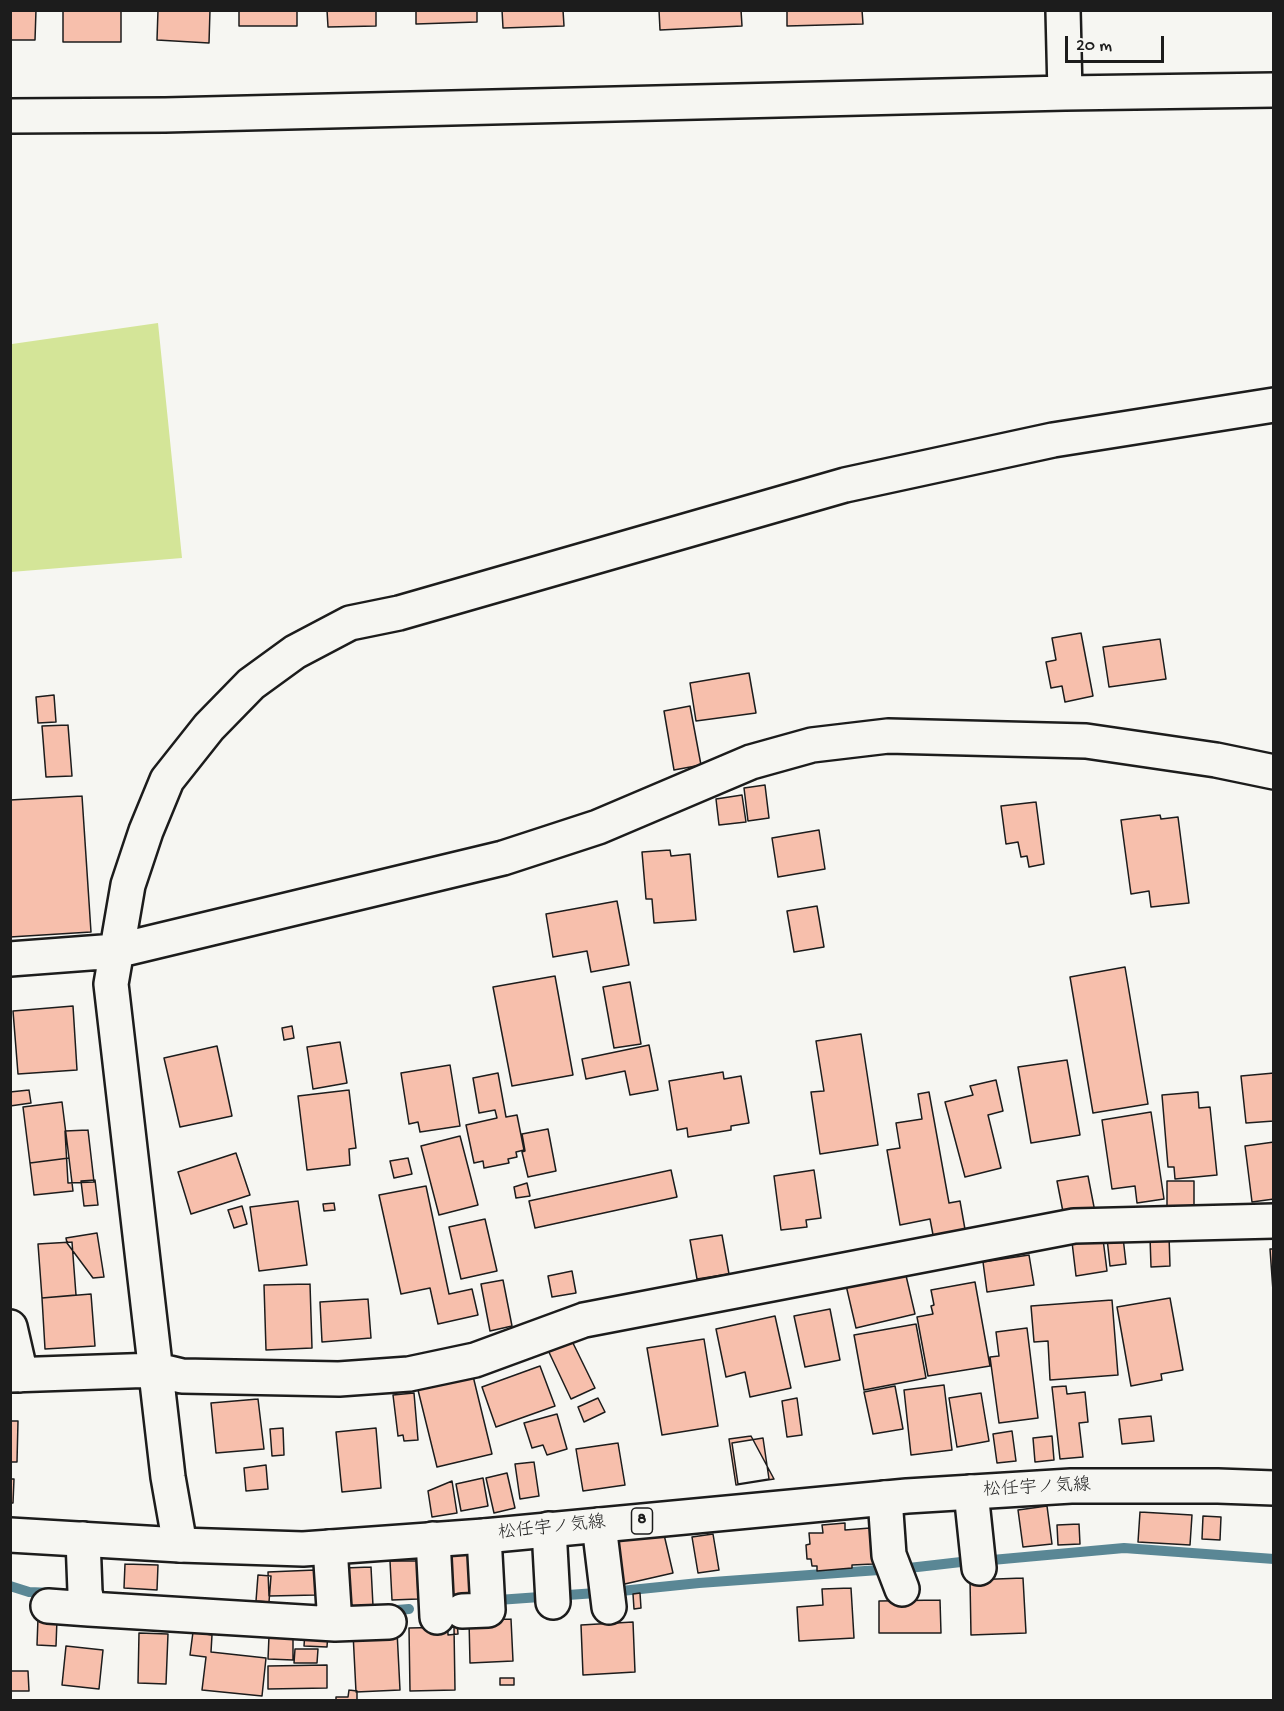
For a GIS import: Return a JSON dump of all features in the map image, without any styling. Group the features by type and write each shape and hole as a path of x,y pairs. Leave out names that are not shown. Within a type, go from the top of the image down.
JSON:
{"street":[{"path":"1063,10 1065,93"},
{"path":"10,116 165,115 1274,90"},
{"path":"180,1545 168,1477 111,984 128,885 146,831 167,780 208,727 251,684 295,652 350,623 399,613 845,485 1053,440 1274,405"},
{"path":"10,959 116,951 503,858 598,827 751,762 812,745 888,736 1086,741 1216,760 1274,772"},
{"path":"10,1327 16,1375 157,1370 182,1376 317,1378 409,1374 475,1360 584,1320 1074,1226 1274,1221"},
{"name":"松任宇ノ気線","path":"10,1535 180,1545 303,1549 484,1536 885,1498 1071,1485 1274,1488"},
{"path":"971,1492 979,1568"},
{"path":"885,1498 889,1555 902,1589"},
{"path":"599,1525 609,1607"},
{"path":"549,1529 552,1596"},
{"path":"433,1539 450,1614 488,1610 484,1536"},
{"path":"82,1539 85,1592 89,1609"},
{"path":"330,1547 334,1624"},
{"path":"48,1606 334,1624 389,1622"}],"green space":[{"path":"158,323 182,558 11,572 11,340 12,344"}],"building":[{"path":"10,10 36,10 35,40 10,40"},
{"path":"63,10 121,10 121,42 63,42"},
{"path":"158,10 210,10 209,43 157,40"},
{"path":"239,10 297,10 297,26 239,26"},
{"path":"327,10 376,10 376,26 328,27"},
{"path":"416,10 477,10 477,22 416,24"},
{"path":"502,10 563,10 564,26 503,28"},
{"path":"659,10 741,10 742,26 660,30"},
{"path":"787,10 862,10 863,24 787,26"},
{"path":"1081,633 1093,696 1065,702 1062,686 1051,688 1046,662 1056,660 1052,638"},
{"path":"1160,639 1166,679 1109,687 1103,647"},
{"path":"749,673 756,713 696,721 690,683"},
{"path":"54,695 56,722 38,723 36,697"},
{"path":"690,706 701,765 674,770 664,711"},
{"path":"68,725 72,776 46,777 42,726"},
{"path":"765,785 769,818 748,821 744,788"},
{"path":"742,795 746,822 719,825 716,799"},
{"path":"82,796 91,932 10,937 10,800"},
{"path":"1036,802 1044,864 1029,867 1027,856 1021,857 1018,842 1006,844 1001,806"},
{"path":"1160,815 1161,819 1178,817 1189,903 1151,907 1149,891 1131,894 1121,820"},
{"path":"819,830 825,869 778,877 772,838"},
{"path":"670,850 671,856 690,854 696,920 654,923 652,899 646,899 642,852"},
{"path":"617,901 629,965 591,972 587,951 553,957 546,914"},
{"path":"817,906 824,947 794,952 787,911"},
{"path":"1125,967 1148,1104 1093,1113 1070,977"},
{"path":"555,976 573,1075 512,1086 493,987"},
{"path":"630,982 641,1044 614,1048 603,987"},
{"path":"73,1006 77,1070 18,1074 13,1011"},
{"path":"292,1026 294,1038 284,1040 282,1028"},
{"path":"861,1034 878,1145 820,1154 811,1092 824,1091 816,1041"},
{"path":"340,1042 347,1083 313,1089 307,1047"},
{"path":"649,1045 658,1090 630,1095 625,1071 586,1079 582,1059"},
{"path":"217,1046 232,1116 180,1127 164,1058"},
{"path":"1067,1060 1080,1135 1031,1143 1018,1067"},
{"path":"450,1065 460,1126 420,1132 418,1122 409,1124 401,1073"},
{"path":"723,1072 724,1079 741,1076 749,1123 731,1126 731,1130 688,1137 687,1128 677,1130 669,1081"},
{"path":"498,1073 506,1117 517,1115 524,1150 516,1152 517,1157 508,1159 509,1163 484,1168 483,1161 474,1163 466,1125 497,1118 495,1110 479,1113 473,1078"},
{"path":"1274,1073 1274,1121 1246,1123 1241,1076"},
{"path":"996,1080 1003,1111 988,1115 1001,1168 965,1177 945,1102 973,1095 970,1086"},
{"path":"29,1090 31,1103 10,1106 10,1092"},
{"path":"349,1090 356,1148 349,1149 350,1165 307,1170 298,1096"},
{"path":"929,1092 949,1203 960,1201 966,1235 934,1240 930,1219 900,1225 887,1150 900,1148 896,1123 922,1119 918,1094"},
{"path":"1198,1092 1199,1108 1210,1107 1217,1175 1175,1179 1174,1167 1168,1167 1162,1095"},
{"path":"62,1102 69,1158 30,1163 23,1107"},
{"path":"1151,1112 1164,1199 1137,1203 1135,1186 1112,1189 1102,1120"},
{"path":"548,1129 556,1171 528,1177 522,1152 525,1151 522,1134"},
{"path":"88,1130 94,1182 68,1183 65,1131"},
{"path":"460,1136 478,1205 439,1215 421,1146"},
{"path":"1274,1142 1274,1199 1252,1202 1245,1146"},
{"path":"236,1153 250,1195 191,1214 178,1172"},
{"path":"69,1158 73,1191 34,1195 30,1163"},
{"path":"408,1158 412,1174 394,1178 390,1161"},
{"path":"671,1170 677,1197 535,1228 529,1201"},
{"path":"814,1170 821,1218 806,1220 807,1227 781,1230 774,1176"},
{"path":"1088,1176 1095,1212 1064,1217 1057,1181"},
{"path":"95,1180 98,1205 84,1206 81,1181"},
{"path":"1167,1181 1194,1181 1194,1212 1167,1211"},
{"path":"527,1183 530,1196 516,1198 514,1187"},
{"path":"426,1186 449,1294 472,1289 478,1315 438,1324 430,1288 401,1294 379,1195"},
{"path":"298,1201 307,1265 259,1271 250,1207"},
{"path":"334,1203 335,1210 324,1211 323,1204"},
{"path":"242,1206 247,1224 234,1228 228,1210"},
{"path":"485,1219 497,1271 461,1279 449,1227"},
{"path":"97,1233 104,1277 93,1278 67,1243 66,1238"},
{"path":"722,1235 729,1274 697,1279 690,1240"},
{"path":"1169,1236 1170,1266 1151,1267 1150,1237"},
{"path":"1123,1237 1126,1264 1110,1266 1107,1238"},
{"path":"1103,1239 1107,1271 1076,1276 1072,1242"},
{"path":"72,1242 76,1295 42,1298 38,1244"},
{"path":"1270,1249 1274,1249 1274,1305"},
{"path":"1029,1255 1034,1285 987,1292 983,1262"},
{"path":"904,1267 915,1314 856,1328 845,1281"},
{"path":"572,1271 576,1293 552,1297 548,1276"},
{"path":"503,1280 512,1326 490,1331 481,1284"},
{"path":"975,1282 990,1366 928,1376 917,1317 933,1314 931,1290"},
{"path":"310,1284 312,1348 266,1350 264,1285"},
{"path":"91,1294 95,1346 45,1349 42,1298"},
{"path":"1170,1298 1183,1370 1161,1374 1162,1380 1131,1386 1117,1307"},
{"path":"368,1299 371,1338 322,1342 320,1302"},
{"path":"1112,1300 1118,1375 1050,1380 1048,1341 1034,1342 1031,1306"},
{"path":"830,1309 840,1360 805,1367 794,1316"},
{"path":"775,1316 791,1388 750,1397 745,1372 726,1377 716,1329"},
{"path":"916,1324 926,1378 864,1390 854,1335"},
{"path":"1027,1328 1038,1418 999,1423 990,1357 999,1356 996,1332"},
{"path":"570,1337 595,1388 571,1399 547,1348"},
{"path":"704,1339 718,1426 662,1435 647,1348"},
{"path":"540,1366 555,1406 496,1427 482,1387"},
{"path":"473,1376 492,1454 437,1467 418,1390"},
{"path":"944,1385 952,1450 911,1455 904,1390"},
{"path":"895,1386 903,1429 873,1434 864,1392"},
{"path":"1066,1386 1067,1394 1085,1392 1088,1422 1079,1423 1083,1457 1060,1459 1052,1387"},
{"path":"414,1393 418,1440 404,1441 403,1435 398,1436 393,1395"},
{"path":"981,1393 989,1441 957,1447 949,1398"},
{"path":"598,1398 605,1412 584,1422 578,1407"},
{"path":"797,1398 802,1435 787,1437 782,1401"},
{"path":"258,1399 264,1449 216,1453 211,1403"},
{"path":"557,1414 567,1449 547,1455 543,1445 532,1448 524,1423"},
{"path":"1151,1416 1154,1441 1122,1444 1119,1419"},
{"path":"10,1421 18,1421 17,1462 10,1462"},
{"path":"283,1428 284,1455 272,1456 270,1429"},
{"path":"376,1428 381,1488 342,1492 336,1432"},
{"path":"1012,1431 1016,1461 997,1463 993,1434"},
{"path":"751,1436 774,1479 736,1485 729,1439"},
{"path":"1052,1436 1054,1460 1035,1462 1033,1438"},
{"path":"763,1438 769,1479 738,1484 732,1443"},
{"path":"618,1443 625,1485 583,1491 576,1449"},
{"path":"534,1462 539,1496 520,1499 515,1464"},
{"path":"266,1465 268,1489 246,1491 244,1468"},
{"path":"507,1473 515,1508 494,1513 486,1478"},
{"path":"483,1478 488,1506 461,1511 456,1484"},
{"path":"10,1479 14,1479 13,1503 10,1503"},
{"path":"452,1481 457,1513 432,1517 428,1491"},
{"path":"1047,1506 1052,1544 1023,1547 1018,1510"},
{"path":"1140,1512 1192,1515 1190,1545 1138,1542"},
{"path":"1203,1516 1221,1517 1220,1540 1202,1539"},
{"path":"845,1523 845,1530 870,1528 873,1564 817,1571 817,1566 812,1566 811,1559 807,1559 806,1545 810,1544 809,1533 823,1533 822,1525"},
{"path":"1079,1524 1080,1544 1058,1545 1057,1525"},
{"path":"662,1526 673,1573 616,1586 606,1539"},
{"path":"713,1534 719,1570 698,1573 692,1537"},
{"path":"477,1553 479,1593 446,1595 444,1555"},
{"path":"390,1561 417,1561 418,1599 392,1600"},
{"path":"125,1564 158,1565 157,1590 124,1588"},
{"path":"371,1567 373,1606 346,1607 344,1568"},
{"path":"315,1570 316,1595 269,1596 268,1572"},
{"path":"258,1575 271,1576 269,1602 256,1601"},
{"path":"1023,1578 1026,1633 971,1635 970,1580"},
{"path":"851,1588 854,1638 799,1641 797,1607 823,1605 822,1589"},
{"path":"640,1593 641,1608 634,1609 633,1594"},
{"path":"940,1600 941,1633 879,1633 879,1601"},
{"path":"456,1608 458,1634 448,1635 447,1609"},
{"path":"38,1618 57,1619 56,1646 37,1645"},
{"path":"511,1619 513,1661 470,1663 469,1620"},
{"path":"633,1622 635,1672 583,1675 581,1625"},
{"path":"454,1627 455,1690 410,1691 409,1628"},
{"path":"397,1631 400,1690 356,1692 353,1633"},
{"path":"193,1632 212,1635 211,1652 266,1658 262,1696 202,1690 206,1657 190,1655"},
{"path":"305,1632 328,1632 327,1647 304,1646"},
{"path":"139,1633 168,1634 166,1684 138,1683"},
{"path":"269,1636 293,1636 293,1660 268,1659"},
{"path":"66,1646 103,1650 99,1689 62,1685"},
{"path":"295,1649 318,1649 317,1663 294,1663"},
{"path":"327,1665 327,1688 268,1689 268,1666"},
{"path":"10,1671 28,1671 29,1691 10,1691"},
{"path":"500,1678 514,1678 514,1685 500,1685"},
{"path":"349,1690 357,1691 357,1700 336,1700 336,1697 348,1697"}],"waterway":[{"path":"992,1560 1124,1548 1274,1559"},
{"path":"900,1569 961,1562"},
{"path":"621,1591 879,1570"},
{"path":"10,1586 29,1592 52,1593"},
{"path":"498,1600 596,1593"},
{"path":"385,1611 409,1609"}]}
